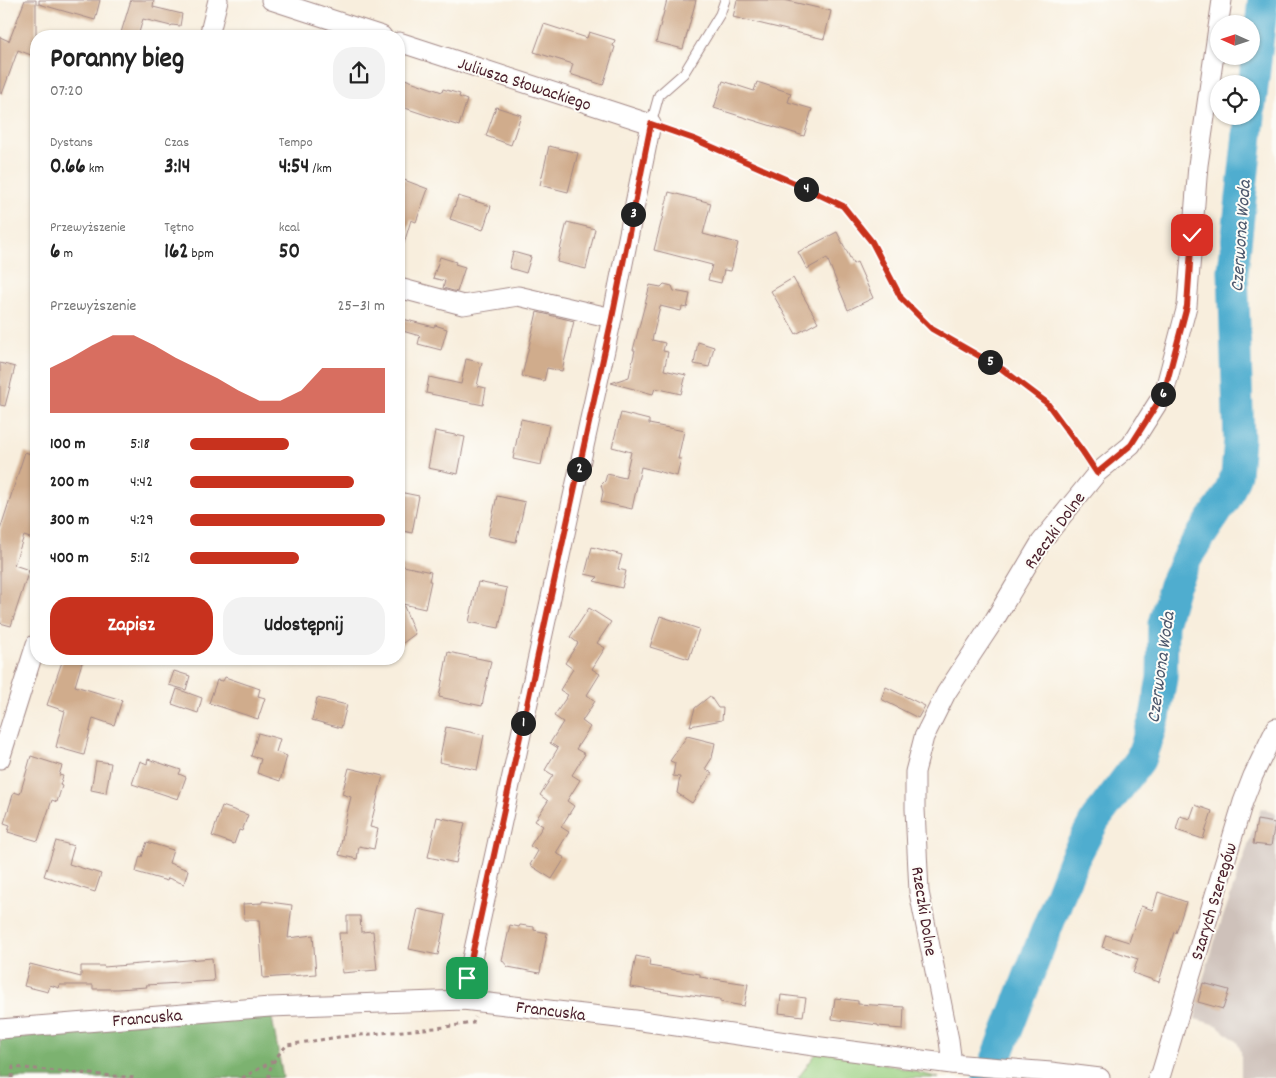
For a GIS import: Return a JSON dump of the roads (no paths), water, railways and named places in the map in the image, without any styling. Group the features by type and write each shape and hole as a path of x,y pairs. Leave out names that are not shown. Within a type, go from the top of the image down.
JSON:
{"street":[{"path":"210,30 218,0"},
{"path":"271,0 364,30"},
{"name":"Rzeczki Dolne","path":"952,1064 949,1040 919,892 915,772 924,737 946,693 995,619 1041,542 1097,473 1131,445 1164,393 1187,306 1198,164 1222,0"},
{"name":"Juliusza Słowackiego","path":"405,44 651,124"},
{"path":"472,1001 651,124"},
{"path":"405,290 463,305 518,296 612,318"},
{"path":"0,759 30,663"},
{"name":"Szarych Szeregów","path":"1158,1078 1161,1074 1243,802 1276,728"},
{"name":"Francuska","path":"0,1029 270,1007 472,1001 635,1020 952,1064 1100,1078"}],"lane":[{"path":"651,124 659,95 684,73 720,14 724,0"}],"waterway":[{"name":"Czerwona Woda","path":"1254,75 1263,0"},
{"name":"Czerwona Woda","path":"989,1078 1073,861 1095,820 1140,760 1155,717 1162,678 1163,624 1174,585 1188,555 1227,497 1236,474 1239,440 1233,271 1249,125"}]}
